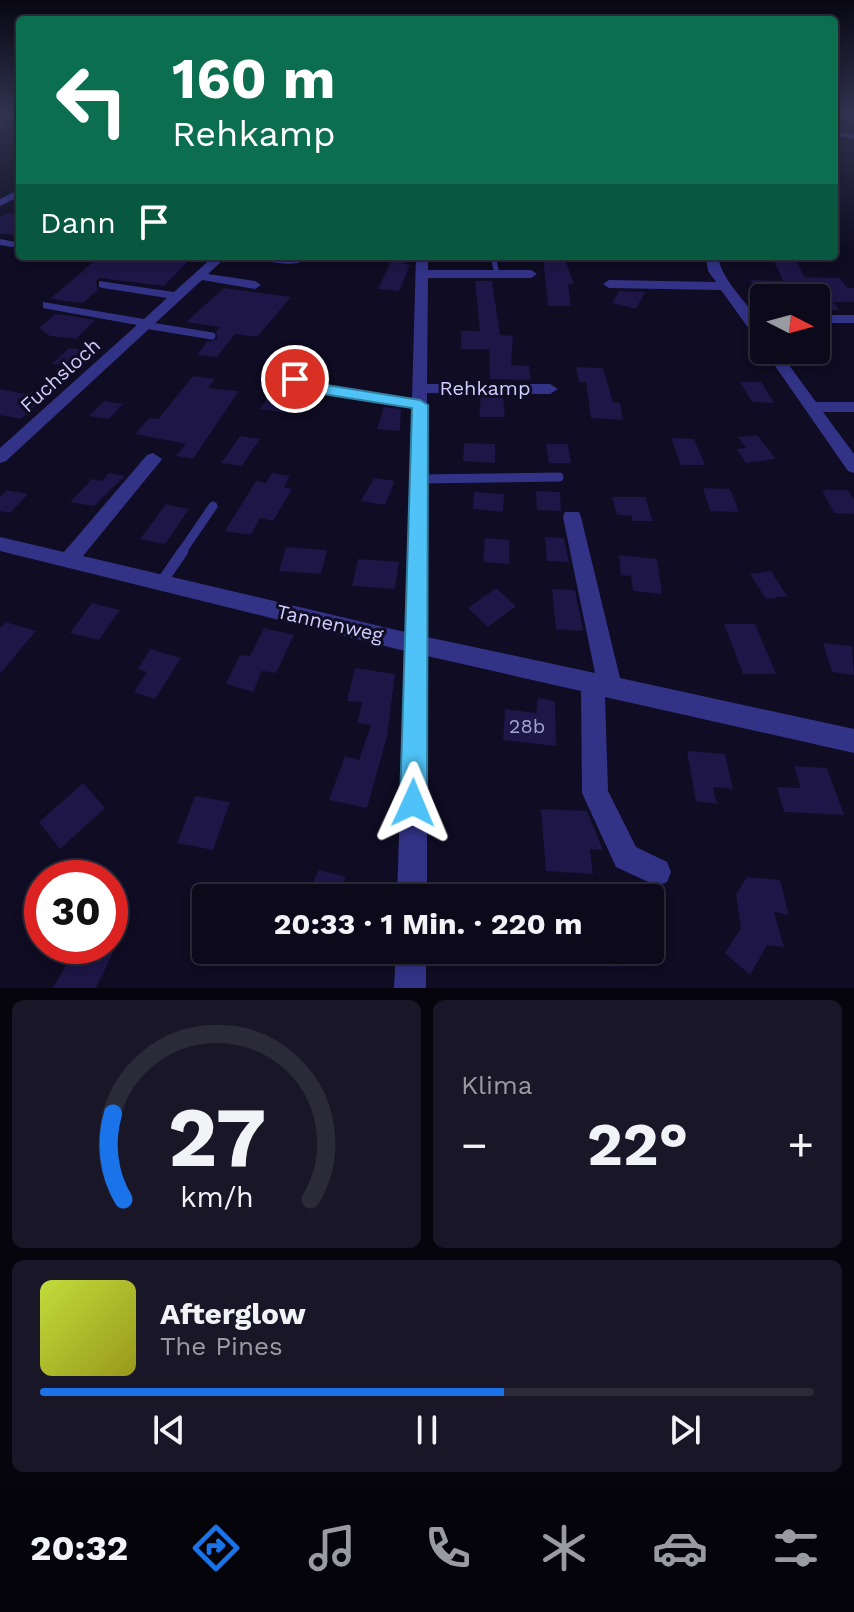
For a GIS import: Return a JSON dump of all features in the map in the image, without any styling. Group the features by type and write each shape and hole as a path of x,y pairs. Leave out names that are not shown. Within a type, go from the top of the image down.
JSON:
{"street":[{"name":"Fuchsloch","path":"0,457 216,260"},
{"path":"289,260 297,261"},
{"path":"713,260 714,271 750,313"},
{"name":"Rehkamp","path":"412,884 422,265 497,274 531,274"},
{"path":"198,276 255,285"},
{"path":"103,284 177,296"},
{"path":"609,284 725,286"},
{"name":"Fuchsloch","path":"48,305 146,324"},
{"path":"830,319 854,319"},
{"path":"781,364 854,467"},
{"name":"Rehkamp","path":"295,379 310,387 420,396 550,389"},
{"path":"812,407 854,407"},
{"path":"68,561 153,459"},
{"path":"572,517 602,685 595,793 626,857 657,872"},
{"name":"Tannenweg","path":"0,544 416,644 854,741"},
{"path":"410,988 411,964"}],"lane":[{"path":"494,260 497,274"},
{"path":"146,324 212,336"},
{"path":"419,479 559,477"},
{"path":"161,583 213,506"}],"building":[{"path":"7,213 16,214 16,235 0,234 0,217"},
{"path":"95,260 189,260 164,286 99,278 96,281 98,290 82,303 50,299"},
{"path":"392,260 406,260 404,264 410,265 399,291 378,289"},
{"path":"543,260 565,260 574,284 568,284 571,306 548,306"},
{"path":"774,260 796,260 804,277 839,278 848,288 854,288 854,302 833,302 839,310 830,310 830,284 752,284 750,280 783,281"},
{"path":"475,281 492,281 500,335 513,336 511,365 529,366 531,380 490,379 489,349 461,349 461,331 480,331"},
{"path":"224,288 291,297 257,337 235,334 217,357 197,355 207,342 217,339 216,331 220,327 186,322"},
{"path":"619,291 645,292 636,309 612,303"},
{"path":"55,314 95,320 76,339 50,336 39,328"},
{"path":"69,348 95,352 78,367 52,364"},
{"path":"576,367 603,368 613,402 620,403 623,420 591,418 586,382 579,382"},
{"path":"193,376 215,379 208,388 239,391 193,459 176,456 186,444 135,434 149,418 158,419"},
{"path":"740,382 761,382 774,403 752,402"},
{"path":"278,383 301,390 286,413 260,409"},
{"path":"0,389 44,398 21,419 0,415"},
{"path":"481,396 503,397 505,417 479,417"},
{"path":"104,401 123,404 109,419 89,416"},
{"path":"384,407 401,409 400,431 377,429"},
{"path":"757,435 776,459 746,463 737,449 746,448 738,437"},
{"path":"240,436 260,439 242,466 221,463"},
{"path":"671,438 694,439 705,465 681,465"},
{"path":"464,443 495,444 495,463 463,461"},
{"path":"546,444 568,444 571,463 549,463"},
{"path":"109,473 125,476 94,506 70,502 92,479 102,481"},
{"path":"272,473 290,476 284,487 292,489 273,521 260,518 251,535 225,531 256,481 266,483"},
{"path":"374,478 395,481 385,505 361,501"},
{"path":"703,488 730,489 739,512 710,511"},
{"path":"7,490 28,494 10,513 0,511 0,497"},
{"path":"822,490 848,490 854,500 854,514 834,513"},
{"path":"536,491 560,492 561,511 537,510"},
{"path":"474,492 504,494 503,512 473,509"},
{"path":"612,497 645,497 653,521 632,521 632,516 617,515"},
{"path":"166,504 189,509 165,544 140,539"},
{"path":"545,537 564,538 569,562 547,561"},
{"path":"485,538 509,540 509,564 483,562"},
{"path":"286,547 327,550 321,574 279,571"},
{"path":"619,555 657,559 662,594 633,591 631,576 621,575"},
{"path":"358,559 399,562 395,589 352,586"},
{"path":"771,571 787,596 766,599 750,574"},
{"path":"496,588 516,606 488,627 468,608"},
{"path":"552,589 575,590 583,631 556,629"},
{"path":"92,603 120,610 99,640 70,633"},
{"path":"6,622 36,631 0,674 0,628"},
{"path":"724,624 755,624 776,674 743,674"},
{"path":"264,628 294,635 276,673 262,671 253,692 226,684 240,655 250,656"},
{"path":"823,643 852,646 854,675 832,672"},
{"path":"150,649 181,658 155,699 134,692 147,672 138,669"},
{"path":"355,668 395,674 387,737 367,808 329,800 345,756 359,760 371,725 357,723 362,702 347,701"},
{"path":"538,698 555,701 556,746 503,740 505,709 536,713"},
{"path":"687,751 725,754 733,789 713,787 717,804 696,801"},
{"path":"794,766 827,768 844,815 784,812 777,787 801,788"},
{"path":"83,783 105,808 60,849 39,822"},
{"path":"195,796 230,802 213,850 177,843"},
{"path":"541,809 587,811 603,850 590,849 593,874 546,871"},
{"path":"319,870 346,877 343,884 312,884"},
{"path":"747,877 780,880 789,915 774,912 784,947 767,945 750,975 725,953 741,928 736,894"},
{"path":"67,964 107,964 96,988 53,988"},
{"path":"582,964 619,964 619,967"}],"route":[{"path":"295,379 310,387 420,405 413,803"}]}
